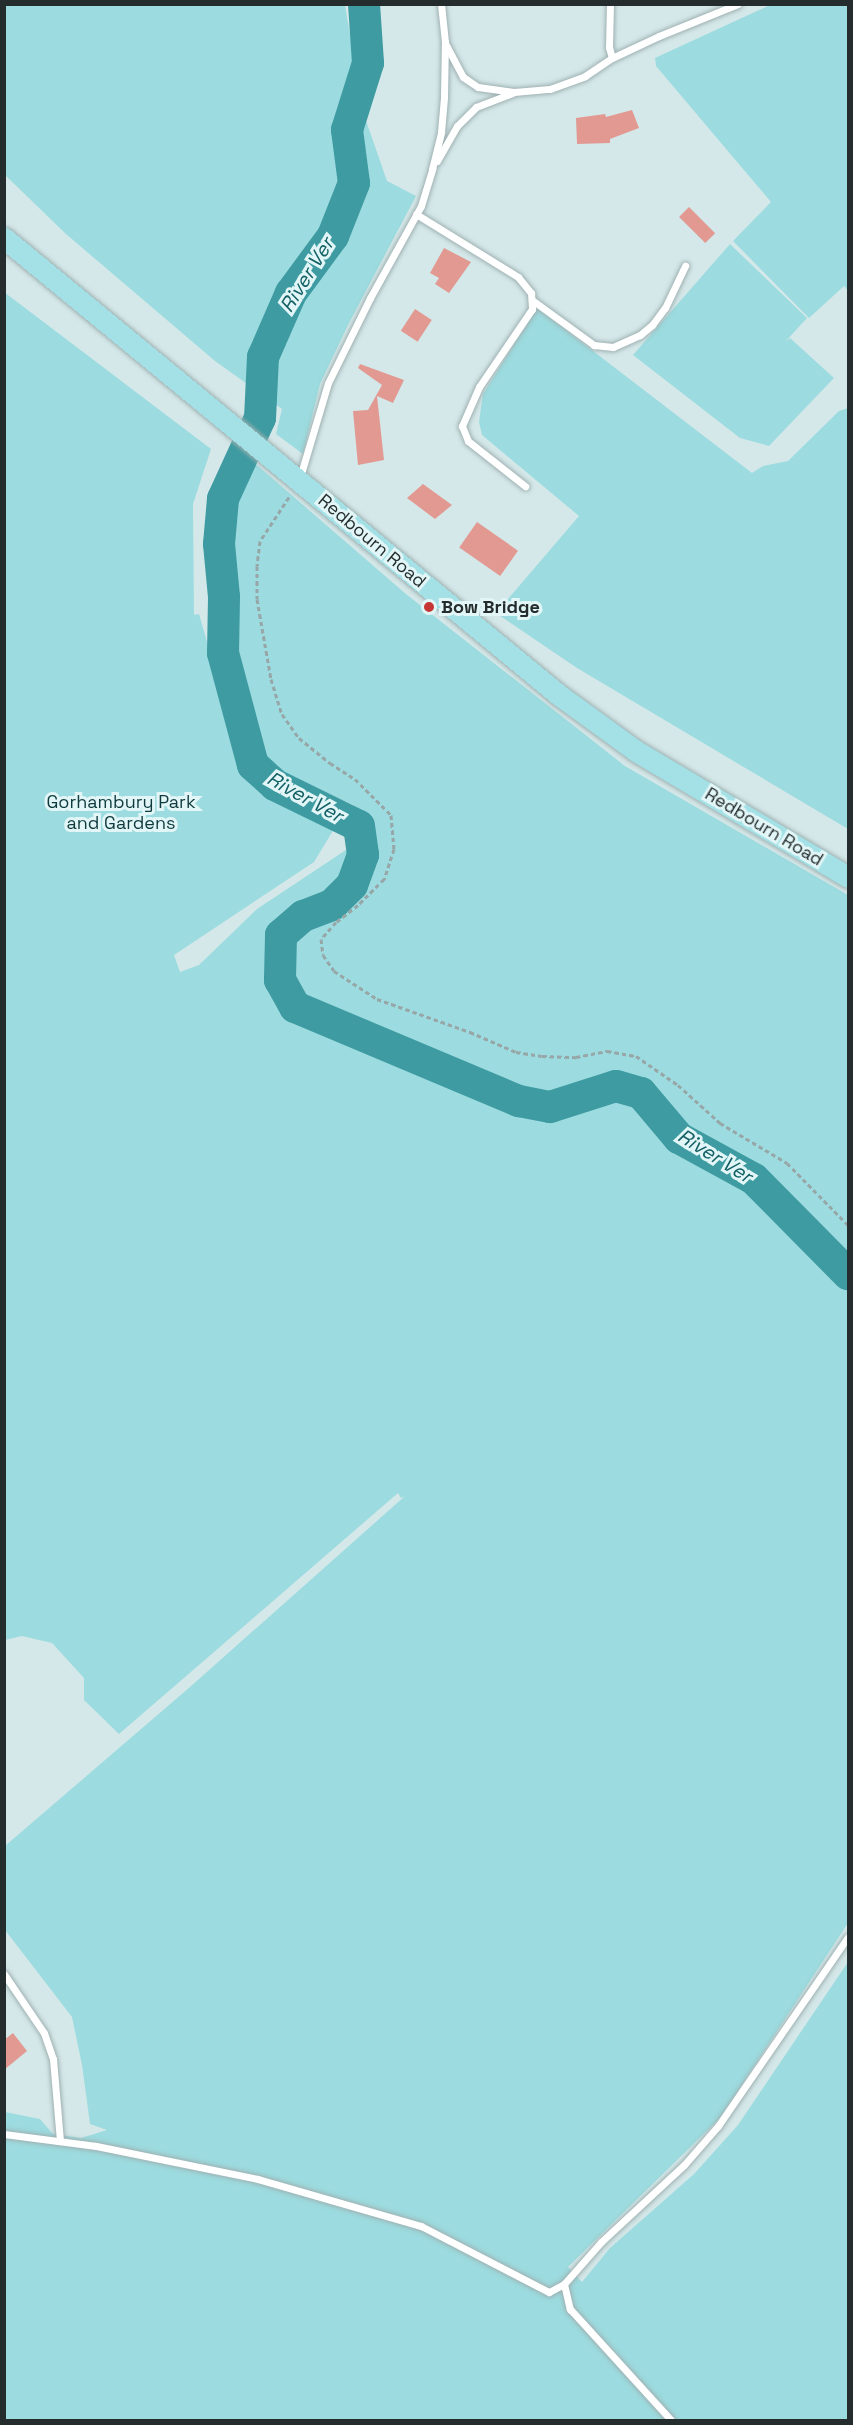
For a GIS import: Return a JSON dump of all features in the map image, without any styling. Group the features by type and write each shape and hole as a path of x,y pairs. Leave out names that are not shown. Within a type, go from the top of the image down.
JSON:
{"main road":[{"name":"Redbourn Road","path":"4,238 267,453 296,487 559,695 636,751 849,877"}],"lane":[{"path":"296,487 328,383 370,298 416,214 432,169 442,121 445,42 441,4"},
{"path":"610,4 609,47 612,58"},
{"path":"445,42 463,77 478,87 514,92 550,89 585,76 612,58 738,4"},
{"path":"432,169 457,126 476,107 514,92"},
{"path":"416,214 518,277 531,293 532,309 479,387 462,426 468,441 525,486"},
{"path":"532,300 594,345 613,347 640,335 652,325 665,308 685,266"},
{"path":"4,2134 60,2140 258,2179 389,2216 421,2226 549,2292 564,2284 601,2241 684,2165 718,2126 849,1937"},
{"path":"4,1974 44,2033 53,2059 60,2140"},
{"path":"564,2284 570,2309 671,2421"}],"path":[{"path":"296,487 260,541 257,599 271,679 282,714 299,738 330,763 355,779 391,815 394,849 384,879 358,905 336,922 321,939 323,955 334,971 377,999 470,1032 516,1052 542,1056 576,1057 607,1051 636,1056 678,1085 720,1123 786,1163 849,1225"}],"green space":[{"path":"4,5 345,5 363,112 387,181 416,196 348,325 320,384 303,454 276,434 282,409 215,361 66,234 5,175"},
{"path":"770,5 848,5 848,291 844,286 809,318 733,241 771,202 656,66 655,58"},
{"path":"730,244 807,318 785,342 790,338 834,378 769,446 740,438 633,355"},
{"name":"Gorhambury Park and Gardens","path":"4,292 211,449 193,504 194,615 199,614 242,764 276,798 334,829 314,862 174,955 180,972 199,965 257,909 373,832 353,805 265,765 227,647 230,504 251,460 406,594 625,766 848,895 848,1923 720,2118 568,2267 582,2282 610,2248 694,2174 738,2125 848,1962 848,2420 5,2420 5,2112 40,2119 53,2134 81,2138 107,2130 90,2124 82,2065 72,2017 5,1930 5,1846 190,1687 405,1496 401,1498 398,1493 119,1734 84,1700 84,1678 52,1643 22,1636 5,1640"},
{"path":"537,308 752,473 763,466 788,461 839,411 848,408 848,829 577,668 496,613 579,516 482,435 479,422 483,394"}],"building":[{"path":"632,110 639,128 610,139 610,143 577,144 576,118 605,114 606,117"},
{"path":"689,207 715,233 705,243 679,217"},
{"path":"444,248 471,262 449,293 435,284 439,278 430,273"},
{"path":"415,309 432,320 418,342 401,331"},
{"path":"360,364 404,380 393,403 377,396 384,460 358,465 353,411 368,410 382,385 358,368"},
{"path":"423,484 452,505 435,519 407,498"},
{"path":"477,522 518,551 500,576 459,547"},
{"path":"13,2033 27,2051 4,2070 4,2040"}],"waterway":[{"name":"River Ver","path":"364,4 368,63 347,130 354,183 333,236 291,293 263,357 260,418 223,499 219,544 224,597 223,653 253,765 275,785 359,826 363,855 352,885 332,905 303,916 281,935 280,980 295,1007 519,1101 550,1107 616,1086 641,1093 679,1138 754,1179 848,1274"}],"place":[{"name":"Bow Bridge","path":"429,607"}]}
